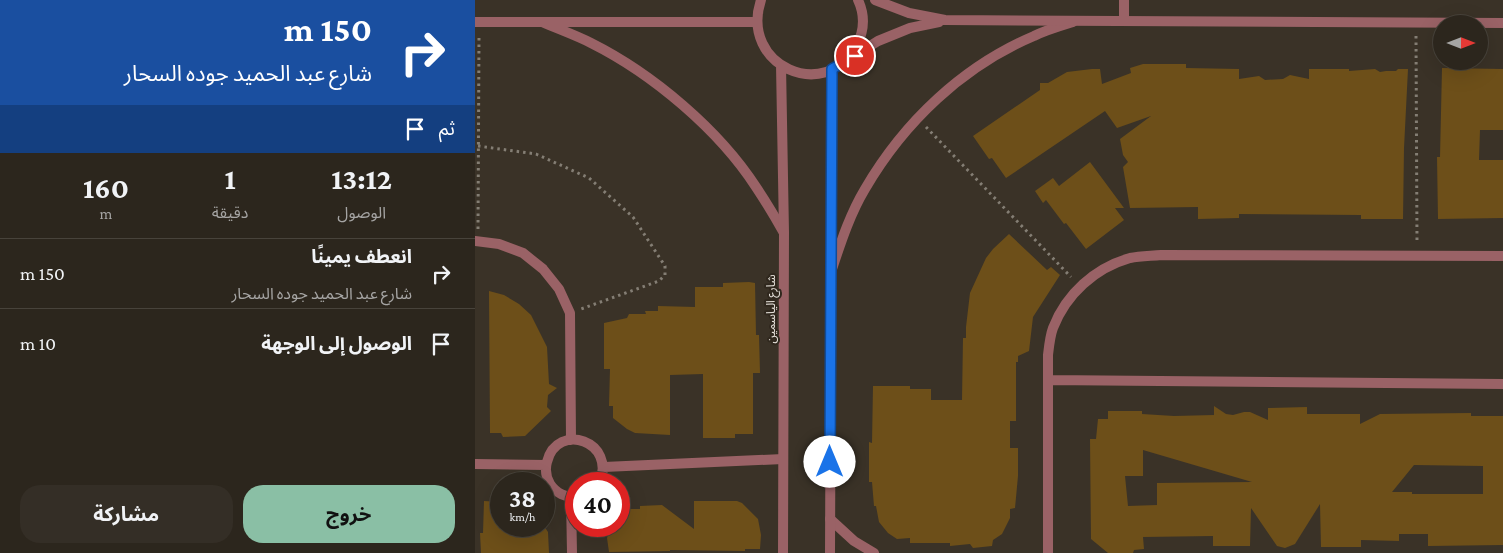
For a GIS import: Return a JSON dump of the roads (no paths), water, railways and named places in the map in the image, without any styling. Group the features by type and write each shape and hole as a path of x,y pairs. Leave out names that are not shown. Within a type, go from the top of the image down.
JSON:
{"street":[{"path":"761,0 757,22 758,35 763,47 781,66 793,72 806,74 832,69 878,41 911,28 945,20"},
{"path":"843,63 853,52 860,38 863,23 859,0"},
{"path":"875,0 909,13 945,20 1503,23"},
{"path":"1124,0 1124,21"},
{"path":"831,272 845,230 864,190 888,152 917,118 952,86 991,58 1033,36 1075,21"},
{"path":"477,22 757,22"},
{"path":"541,22 592,43 639,71 682,104 721,142 750,178 784,233"},
{"name":"شارع الياسمين","path":"781,66 784,233 783,553"},
{"path":"830,553 832,69"},
{"path":"476,241 499,244 523,253 543,269 559,289 570,313 571,440"},
{"path":"1049,553 1048,354 1053,329 1063,306 1079,286 1104,268 1131,258 1161,255 1503,256"},
{"path":"1048,380 1503,384"},
{"path":"565,496 552,486 546,472 548,456 562,442 580,440 589,443 602,458 603,472"},
{"path":"604,467 783,459"},
{"path":"475,464 546,465"},
{"path":"830,518 853,541 874,553"},
{"path":"572,553 573,537"}]}
